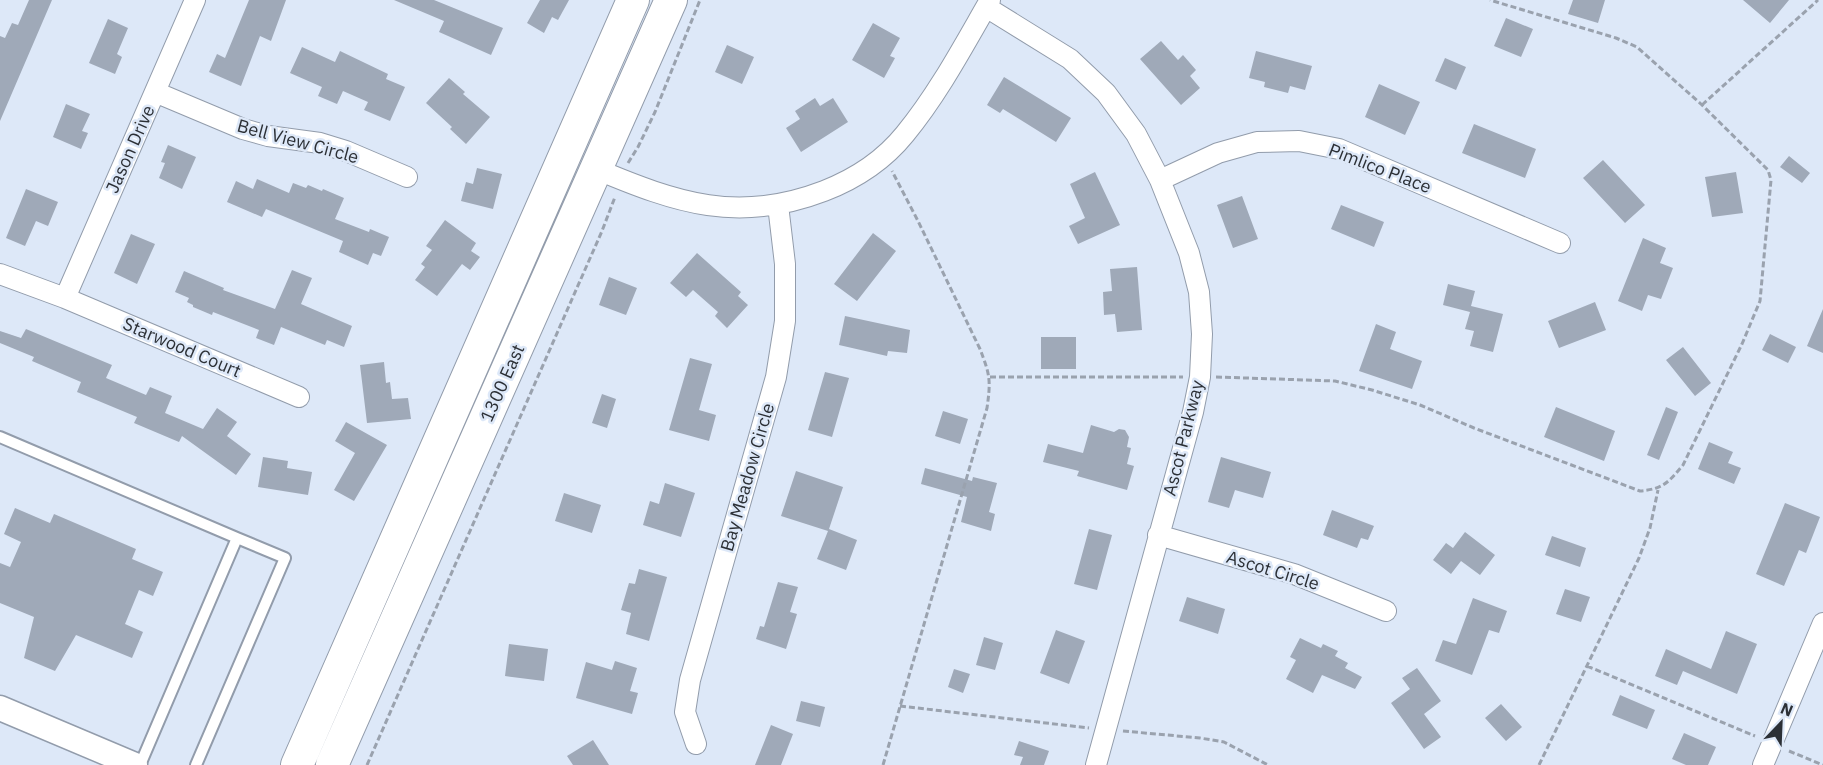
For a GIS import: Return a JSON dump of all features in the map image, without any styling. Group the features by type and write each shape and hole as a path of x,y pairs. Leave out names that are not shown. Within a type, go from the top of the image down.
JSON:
{"main road":[{"path":"609,174 587,158 584,146 625,43 634,0"},
{"name":"1300 East","path":"297,765 608,54 634,0"},
{"name":"1300 East","path":"332,765 609,174 671,0"}],"street":[{"name":"Jason Drive","path":"65,298 195,0"},
{"path":"609,174 676,199 710,206 744,208 778,206 835,186 861,173 884,157 905,135 928,102 988,3"},
{"name":"Ascot Parkway","path":"988,3 1070,58 1106,93 1136,134 1160,180 1189,253 1199,292 1202,334 1200,377 1193,412 1096,765"},
{"name":"Bell View Circle","path":"154,92 243,129 268,136 320,143 346,151 407,177"},
{"name":"Pimlico Place","path":"1160,180 1218,153 1257,142 1299,141 1339,149 1560,243"},
{"name":"Bay Meadow Circle","path":"696,744 685,712 690,680 776,377 785,321 785,264 778,206"},
{"name":"Starwood Court","path":"0,274 65,298 298,397"},
{"name":"Ascot Circle","path":"1158,535 1294,574 1386,611"},
{"path":"1763,765 1823,623"},
{"path":"0,708 135,765"}],"lane":[{"path":"0,437 285,558 196,765"},
{"path":"140,765 237,538"}],"path":[{"path":"367,765 597,242 609,174 630,157 638,147 655,112 700,0"},
{"path":"990,377 1200,377 1335,381 1420,405 1640,491 1658,490 1671,480 1683,465 1742,344 1760,301 1771,180 1768,170 1702,105 1637,47 1616,38 1490,0"},
{"path":"1702,105 1818,0"},
{"path":"883,765 987,408 990,377 980,349 884,157"},
{"path":"1539,765 1645,543 1658,490"},
{"path":"1587,666 1823,765"},
{"path":"900,706 1106,730 1200,738 1224,742 1268,765"}],"building":[{"path":"29,0 52,0 0,121 0,36 5,38 12,23 18,25"},
{"path":"249,0 286,0 271,41 260,36 241,86 209,72 217,54 225,58"},
{"path":"394,0 434,0 503,28 491,55 439,32 444,21"},
{"path":"540,0 569,0 558,20 552,17 544,33 527,23"},
{"path":"1573,0 1605,0 1598,23 1568,14"},
{"path":"1743,0 1789,0 1770,23"},
{"path":"1506,18 1533,29 1521,57 1494,46"},
{"path":"108,19 128,28 117,54 122,57 115,74 89,63"},
{"path":"873,23 900,38 890,56 895,58 884,78 852,60"},
{"path":"1161,41 1178,60 1183,55 1196,70 1190,76 1200,88 1181,105 1140,59"},
{"path":"727,45 754,57 742,84 715,72"},
{"path":"302,47 335,62 340,51 388,74 386,79 405,87 390,121 364,110 368,102 343,91 337,104 318,96 322,87 290,73"},
{"path":"1256,51 1312,66 1305,90 1290,86 1288,93 1264,87 1265,82 1249,78"},
{"path":"1445,58 1466,67 1456,90 1435,81"},
{"path":"1004,77 1071,118 1056,142 1003,109 1000,113 987,105"},
{"path":"449,78 465,92 463,94 490,117 466,144 450,129 452,127 426,103"},
{"path":"1379,84 1420,102 1405,135 1365,117"},
{"path":"815,98 820,106 833,98 848,122 801,152 786,128 800,119 795,111"},
{"path":"66,104 90,114 82,131 88,133 81,149 53,137"},
{"path":"1474,124 1536,149 1525,178 1462,153"},
{"path":"168,145 196,157 182,189 159,178 165,163 161,162"},
{"path":"1789,156 1810,173 1802,183 1780,167"},
{"path":"1603,160 1645,205 1625,223 1583,178"},
{"path":"477,168 502,174 493,209 461,201 466,182 473,184"},
{"path":"1095,172 1120,225 1078,244 1069,226 1085,218 1070,184"},
{"path":"1736,172 1743,213 1712,217 1705,177"},
{"path":"257,179 289,193 293,183 306,188 308,185 322,191 323,189 344,198 335,219 389,237 381,256 373,253 368,265 339,252 343,241 266,209 262,217 227,202 236,181 253,189"},
{"path":"26,189 58,202 48,226 36,221 25,246 6,238"},
{"path":"1242,196 1258,239 1233,248 1217,205"},
{"path":"1341,205 1384,222 1374,247 1331,229"},
{"path":"445,220 476,243 471,251 480,257 470,270 462,264 437,296 415,280 425,267 421,264 432,250 426,246"},
{"path":"873,233 896,251 857,301 834,284"},
{"path":"131,234 155,244 137,284 114,273"},
{"path":"1643,238 1666,248 1660,263 1673,268 1661,299 1648,295 1642,311 1618,301"},
{"path":"697,253 741,292 738,296 748,305 727,328 715,316 718,312 693,290 686,297 670,283"},
{"path":"1137,267 1142,330 1117,332 1115,314 1104,315 1103,292 1112,291 1110,269"},
{"path":"292,270 312,278 301,304 352,326 344,347 327,340 325,345 281,327 274,345 256,338 259,330 213,312 212,315 193,307 187,302 189,298 175,292 184,271 224,288 223,290 275,309"},
{"path":"609,277 637,288 626,315 599,305"},
{"path":"1448,284 1475,291 1471,306 1503,314 1493,352 1470,346 1474,331 1465,329 1470,312 1443,305"},
{"path":"1595,302 1606,330 1559,348 1548,321"},
{"path":"1823,309 1823,353 1807,346"},
{"path":"845,316 910,330 907,353 888,351 887,356 839,345"},
{"path":"1376,324 1396,332 1390,349 1422,361 1412,389 1359,371"},
{"path":"26,329 112,365 106,378 146,395 150,387 172,396 165,413 203,429 217,408 237,422 227,436 251,454 236,475 182,436 179,442 134,423 137,417 77,392 81,382 32,361 34,357 0,343 0,331 21,338"},
{"path":"1770,334 1796,347 1788,363 1762,350"},
{"path":"1041,337 1076,337 1076,369 1041,369"},
{"path":"1683,347 1711,383 1695,396 1666,360"},
{"path":"690,358 712,364 699,410 716,415 709,441 669,430"},
{"path":"384,362 386,383 390,382 392,399 408,398 411,419 367,423 360,365"},
{"path":"825,372 849,378 832,437 808,430"},
{"path":"602,394 616,399 607,428 592,423"},
{"path":"1556,407 1615,431 1604,461 1544,437"},
{"path":"1666,407 1678,412 1659,460 1647,455"},
{"path":"943,411 968,419 960,444 935,436"},
{"path":"346,422 387,445 354,501 334,490 355,453 335,441"},
{"path":"1091,425 1114,432 1119,429 1125,430 1129,437 1127,447 1131,448 1127,464 1134,466 1127,490 1077,476 1079,471 1043,462 1048,444 1083,453"},
{"path":"1709,442 1733,452 1728,463 1741,468 1734,484 1698,469"},
{"path":"263,457 288,461 287,468 312,472 308,495 258,487"},
{"path":"1221,457 1271,472 1263,498 1235,490 1229,508 1208,502"},
{"path":"925,468 972,481 973,477 997,483 989,512 995,514 991,531 961,522 967,497 921,484"},
{"path":"796,471 843,487 829,529 857,540 846,570 817,559 828,531 781,516"},
{"path":"665,483 695,493 681,537 643,525 650,501 659,504"},
{"path":"564,493 601,505 592,533 555,521"},
{"path":"1785,503 1820,517 1806,553 1799,550 1784,586 1756,574"},
{"path":"15,508 50,523 54,514 136,549 132,559 163,572 153,596 139,590 125,624 143,632 132,658 76,635 55,671 24,658 34,617 0,603 0,563 10,567 21,542 4,534"},
{"path":"1332,510 1374,526 1368,540 1361,538 1357,548 1323,535"},
{"path":"1089,529 1112,535 1097,590 1074,584"},
{"path":"1465,532 1495,555 1480,575 1461,561 1451,574 1433,560 1446,543 1453,548"},
{"path":"1552,536 1586,548 1580,567 1545,555"},
{"path":"639,569 667,577 649,641 626,634 631,613 621,610 629,583 635,584"},
{"path":"778,582 798,587 790,612 797,614 786,649 756,639 760,626 764,627"},
{"path":"1565,589 1590,597 1581,622 1556,614"},
{"path":"1187,597 1225,609 1218,634 1179,621"},
{"path":"1473,598 1507,611 1499,633 1489,630 1472,675 1435,661 1443,640 1456,644"},
{"path":"1056,630 1085,641 1069,684 1040,673"},
{"path":"1726,631 1757,644 1737,694 1683,671 1677,685 1655,676 1666,649 1711,669"},
{"path":"984,637 1003,643 995,670 976,665"},
{"path":"1300,638 1321,648 1323,644 1338,651 1335,656 1348,663 1345,668 1362,677 1355,689 1322,675 1313,693 1286,679 1296,660 1290,657"},
{"path":"509,644 548,649 544,681 505,676"},
{"path":"615,661 637,668 630,691 638,693 632,714 576,698 586,662 612,670"},
{"path":"1417,668 1441,701 1424,714 1441,737 1424,749 1391,703 1410,689 1402,678"},
{"path":"954,669 970,674 963,693 948,687"},
{"path":"1620,695 1655,710 1647,729 1612,715"},
{"path":"801,701 825,707 820,727 796,721"},
{"path":"1501,704 1522,727 1506,741 1485,718"},
{"path":"771,725 793,734 781,765 755,765"},
{"path":"1684,733 1716,747 1708,765 1686,765 1672,759"},
{"path":"593,740 609,765 573,765 567,756"},
{"path":"1019,741 1049,751 1044,765 1020,765 1023,757 1014,755"}]}
